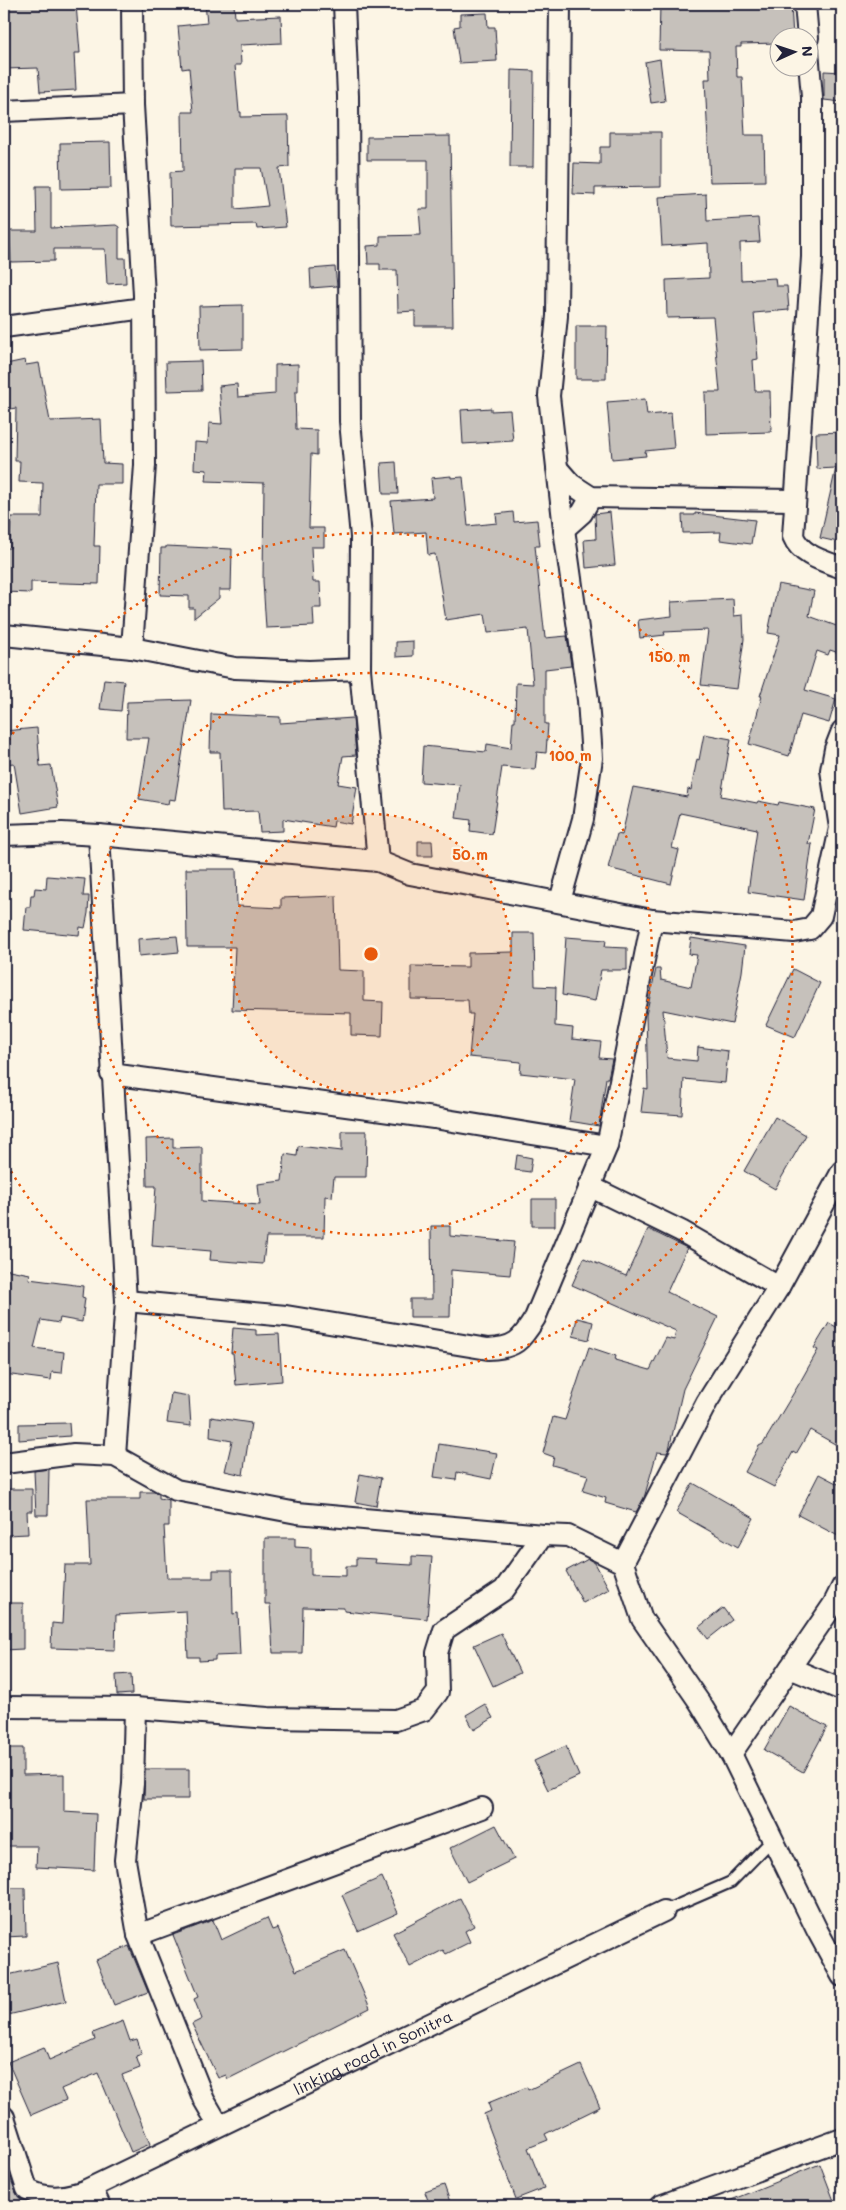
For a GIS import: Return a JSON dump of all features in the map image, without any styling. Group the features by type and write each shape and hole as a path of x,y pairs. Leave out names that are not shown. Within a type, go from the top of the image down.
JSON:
{"street":[{"path":"132,4 133,105 144,308 145,465 132,648"},
{"path":"344,4 348,96 350,421 361,537 360,669 378,861"},
{"path":"560,4 557,316 549,396 564,529 588,700 592,758 583,820 560,901"},
{"path":"805,4 807,28"},
{"path":"810,78 812,257 793,536 798,547 817,558 842,568"},
{"path":"4,110 133,105"},
{"path":"4,327 144,308"},
{"path":"557,468 572,484 591,497 794,500"},
{"path":"564,529 582,512 591,497"},
{"path":"4,635 132,648 235,668 309,671 360,669"},
{"path":"4,835 62,833 99,835 378,861 410,874 652,920 794,932 810,929 821,916 840,828 837,787 831,770 835,749 842,731"},
{"path":"99,835 111,1074 126,1300 115,1456"},
{"path":"126,1300 286,1316 488,1349 507,1348 524,1336 535,1318 607,1146 652,920"},
{"path":"111,1074 434,1118 607,1146"},
{"path":"623,1563 707,1402 779,1287 842,1171"},
{"path":"589,1186 681,1231 779,1287"},
{"path":"4,1463 74,1454 115,1456 176,1490 297,1513 568,1536 623,1563 642,1619 680,1672 731,1754 817,1930 842,1976"},
{"path":"4,1707 135,1708 268,1718 396,1720 424,1710 438,1692 437,1653 444,1630 504,1590 544,1535"},
{"path":"731,1754 833,1605 842,1587"},
{"path":"790,1668 842,1690"},
{"path":"135,1708 132,1784 125,1860 138,1935 204,2100 218,2124"},
{"path":"138,1935 482,1808"},
{"name":"linking road in Sonitra","path":"4,2117 28,2189 39,2196 57,2198 80,2192 664,1911"},
{"path":"817,1930 842,1942"},
{"path":"660,2206 842,2141"},
{"path":"80,2192 92,2189 100,2206"}],"lane":[{"path":"664,1911 730,1882 773,1839"}],"building":[{"path":"4,4 76,4 80,53 74,53 76,90 40,92 38,68 4,69"},
{"path":"205,4 234,4 235,18 281,16 282,43 240,45 241,65 235,65 241,117 288,116 289,167 279,168 286,227 257,229 256,224 171,226 170,172 183,171 182,112 193,112 189,68 182,69 178,26 207,23","holes":["235,168 261,168 268,206 235,209"]},
{"path":"660,4 730,4 730,7 791,4 792,28 768,28 768,43 741,44 741,47 736,47 737,77 742,77 745,135 764,135 765,181 710,182 705,79 710,79 709,51 659,50"},
{"path":"487,13 488,27 495,27 497,61 459,63 454,27 460,26 460,14"},
{"path":"660,59 665,101 651,103 645,62"},
{"path":"511,70 534,71 533,167 510,167"},
{"path":"824,71 842,72 842,102 824,100"},
{"path":"610,132 661,132 661,187 595,188 595,195 573,194 574,163 600,164 600,147 610,147"},
{"path":"450,136 453,326 415,326 415,311 398,312 397,270 380,270 380,264 368,264 367,246 380,245 380,236 421,235 419,209 428,209 428,160 367,160 367,137"},
{"path":"110,142 111,188 61,189 60,143"},
{"path":"36,186 51,186 51,228 116,225 119,227 119,258 125,258 126,283 107,284 105,249 54,249 54,261 11,262 10,231 37,231"},
{"path":"706,194 707,221 758,218 760,242 740,243 741,280 775,278 776,286 787,286 789,310 754,313 758,359 753,360 755,391 770,391 771,432 706,434 705,392 720,392 713,317 667,318 666,280 709,278 708,243 662,246 659,197"},
{"path":"335,267 337,286 311,288 310,269"},
{"path":"243,305 243,349 200,350 199,306"},
{"path":"576,326 607,326 606,379 576,379"},
{"path":"25,360 26,365 39,363 50,421 101,419 103,463 122,464 122,484 96,484 94,546 100,546 99,584 31,582 31,593 4,592 4,548 10,548 11,517 42,517 43,483 19,482 20,461 15,461 16,408 4,410 4,373 8,372 6,364"},
{"path":"201,361 202,390 167,391 166,362"},
{"path":"298,364 298,392 295,392 296,429 317,430 317,455 311,454 309,528 324,528 324,547 311,547 313,582 320,582 321,608 313,608 314,626 266,628 263,581 264,483 206,481 207,470 194,469 195,442 208,443 209,423 222,424 219,386 237,384 238,397 275,394 275,365"},
{"path":"645,399 647,415 671,413 674,448 645,451 646,456 612,459 607,402"},
{"path":"491,408 491,411 510,410 513,441 463,444 461,410"},
{"path":"842,432 842,543 820,538 836,468 817,469 816,433"},
{"path":"396,462 398,494 383,494 381,463"},
{"path":"451,476 451,478 463,477 468,526 497,523 496,514 513,512 514,522 537,520 540,546 535,546 545,638 567,636 571,666 545,669 545,724 548,724 546,753 537,752 535,770 502,767 492,834 470,831 471,820 456,818 460,785 421,782 423,746 486,752 487,744 511,748 513,721 515,721 516,683 533,684 528,629 488,633 485,614 446,620 435,554 428,555 426,532 394,534 391,501 433,498 431,478"},
{"path":"610,512 615,565 586,568 584,540 596,539 595,514"},
{"path":"695,513 755,520 751,544 720,540 721,532 683,533 682,515 695,515"},
{"path":"166,546 232,549 231,590 219,590 219,598 194,618 194,608 189,608 189,596 160,595 161,548 166,548"},
{"path":"778,584 814,591 809,616 842,628 842,654 830,650 828,655 817,651 805,690 836,699 829,723 801,715 789,756 749,744 762,696 760,696 780,635 768,633"},
{"path":"733,599 734,616 743,615 744,639 737,689 701,685 708,630 664,632 665,635 640,638 638,620 672,616 671,602"},
{"path":"413,641 413,656 396,657 396,642"},
{"path":"104,679 124,681 121,711 100,709"},
{"path":"191,700 175,800 169,799 168,804 139,799 149,738 126,738 127,702"},
{"path":"211,714 280,717 280,723 353,718 356,755 343,756 338,784 357,787 351,824 334,821 333,827 283,819 283,831 260,832 258,811 222,812 220,752 210,752"},
{"path":"37,728 40,766 51,765 58,807 22,813 14,763 4,764 4,731"},
{"path":"704,734 731,739 721,796 757,803 758,801 778,805 779,802 815,809 808,844 812,844 804,900 748,892 757,829 680,813 672,848 679,850 671,884 608,868 617,834 622,835 633,787 687,797 688,789 691,790"},
{"path":"418,841 432,841 433,856 418,856"},
{"path":"186,869 236,869 237,906 281,908 281,898 336,896 338,970 364,971 364,1001 383,1002 382,1036 351,1035 351,1013 232,1010 235,947 187,947"},
{"path":"47,876 85,879 83,896 89,896 88,913 85,928 80,927 79,935 24,930 26,907 30,907 31,895 34,895 35,888 46,889"},
{"path":"513,933 534,933 535,986 556,987 555,1026 573,1028 572,1039 601,1042 599,1058 612,1059 608,1078 606,1078 599,1126 569,1121 575,1079 520,1073 521,1062 469,1057 473,1014 469,1014 468,1000 411,999 411,966 468,967 468,953 513,952"},
{"path":"177,936 179,952 139,956 138,939"},
{"path":"566,937 606,940 605,947 627,948 627,970 601,970 595,1001 562,995"},
{"path":"691,938 745,946 732,1024 663,1010 667,1058 697,1061 698,1047 728,1051 725,1083 684,1079 682,1115 641,1112 644,1088 648,1089 646,1015 656,969 660,969 661,980 691,987 697,955 689,954"},
{"path":"793,969 820,983 795,1037 766,1025"},
{"path":"775,1117 806,1135 775,1189 744,1171"},
{"path":"342,1131 367,1131 366,1177 334,1177 332,1197 325,1196 324,1237 266,1237 263,1264 210,1260 211,1251 152,1246 156,1186 147,1186 146,1139 173,1138 173,1148 202,1147 202,1201 260,1205 258,1184 282,1181 285,1154 297,1156 298,1146 342,1151"},
{"path":"517,1155 532,1158 530,1172 515,1170"},
{"path":"532,1199 555,1199 555,1226 532,1226"},
{"path":"431,1226 450,1226 450,1236 514,1242 510,1275 451,1270 450,1317 410,1317 410,1299 432,1299"},
{"path":"648,1229 687,1248 667,1292 718,1317 683,1389 669,1449 667,1453 657,1452 644,1498 636,1512 605,1503 606,1498 583,1491 588,1475 552,1465 554,1457 543,1453 553,1417 565,1420 589,1347 616,1356 615,1360 650,1370 666,1338 674,1340 676,1331 572,1285 584,1258 626,1276"},
{"path":"4,1269 30,1274 29,1279 83,1286 82,1297 85,1298 82,1322 60,1318 59,1323 41,1320 34,1348 64,1352 62,1373 52,1372 51,1380 4,1374"},
{"path":"577,1318 593,1322 589,1340 573,1336"},
{"path":"829,1323 842,1330 842,1448 810,1430 796,1454 793,1452 774,1487 745,1472 759,1446 763,1444 799,1384 818,1350 814,1348"},
{"path":"233,1328 256,1330 256,1335 279,1334 282,1381 236,1385 233,1353 231,1353"},
{"path":"171,1393 189,1396 191,1426 167,1423"},
{"path":"211,1417 251,1423 243,1475 225,1471 232,1441 210,1437"},
{"path":"69,1423 70,1436 19,1440 19,1424"},
{"path":"439,1444 497,1453 491,1479 457,1472 456,1480 434,1477"},
{"path":"49,1469 48,1515 36,1515 34,1471"},
{"path":"360,1474 381,1478 376,1506 355,1502"},
{"path":"819,1474 842,1486 842,1538 798,1515"},
{"path":"693,1483 754,1518 738,1547 676,1512"},
{"path":"4,1489 32,1489 32,1511 27,1511 28,1534 7,1535"},
{"path":"140,1492 155,1492 159,1494 159,1498 169,1500 169,1526 164,1526 167,1578 213,1578 213,1570 232,1570 233,1614 238,1613 240,1655 215,1656 215,1660 199,1661 199,1657 188,1657 186,1611 116,1615 115,1650 51,1648 52,1623 62,1624 65,1565 90,1565 87,1499 140,1499"},
{"path":"265,1538 295,1538 295,1547 311,1548 311,1575 346,1576 346,1566 356,1566 356,1558 376,1559 375,1563 412,1565 412,1556 432,1557 427,1619 344,1611 344,1608 303,1607 302,1653 273,1653 270,1604 265,1604"},
{"path":"588,1559 595,1563 609,1589 583,1603 566,1571"},
{"path":"4,1603 23,1603 23,1649 4,1650"},
{"path":"723,1608 732,1620 708,1639 699,1627"},
{"path":"501,1633 520,1673 493,1686 474,1645"},
{"path":"131,1674 132,1694 117,1695 116,1675"},
{"path":"485,1704 493,1718 474,1730 466,1715"},
{"path":"789,1706 827,1727 803,1772 764,1750"},
{"path":"566,1746 579,1776 548,1790 534,1761"},
{"path":"4,1748 23,1748 23,1775 64,1774 64,1812 96,1814 94,1870 36,1867 37,1846 4,1846"},
{"path":"145,1769 189,1769 189,1799 144,1799"},
{"path":"496,1825 514,1859 467,1882 450,1848"},
{"path":"382,1877 398,1913 358,1931 342,1895"},
{"path":"4,1888 25,1888 26,1936 4,1937"},
{"path":"460,1898 474,1926 465,1931 470,1942 446,1954 443,1950 410,1967 393,1933"},
{"path":"267,1918 272,1930 278,1928 296,1971 345,1950 370,2008 228,2079 226,2075 218,2078 192,2024 202,2019 194,1999 198,1997 173,1935 213,1920 221,1940"},
{"path":"129,1946 148,1992 114,2005 96,1960"},
{"path":"58,1963 66,2001 4,2016 4,1976"},
{"path":"123,2021 130,2041 137,2039 142,2054 136,2056 140,2068 122,2075 150,2144 131,2152 98,2073 61,2089 66,2100 31,2115 8,2062 44,2047 49,2060 95,2040 93,2033"},
{"path":"581,2065 600,2107 545,2134 548,2140 528,2148 544,2188 516,2199 484,2114 491,2111 488,2103 527,2087 528,2090"},
{"path":"4,2161 16,2193 26,2206 4,2206"},
{"path":"820,2164 836,2206 719,2206 719,2205"},
{"path":"444,2185 450,2202 430,2206 425,2192"}]}
